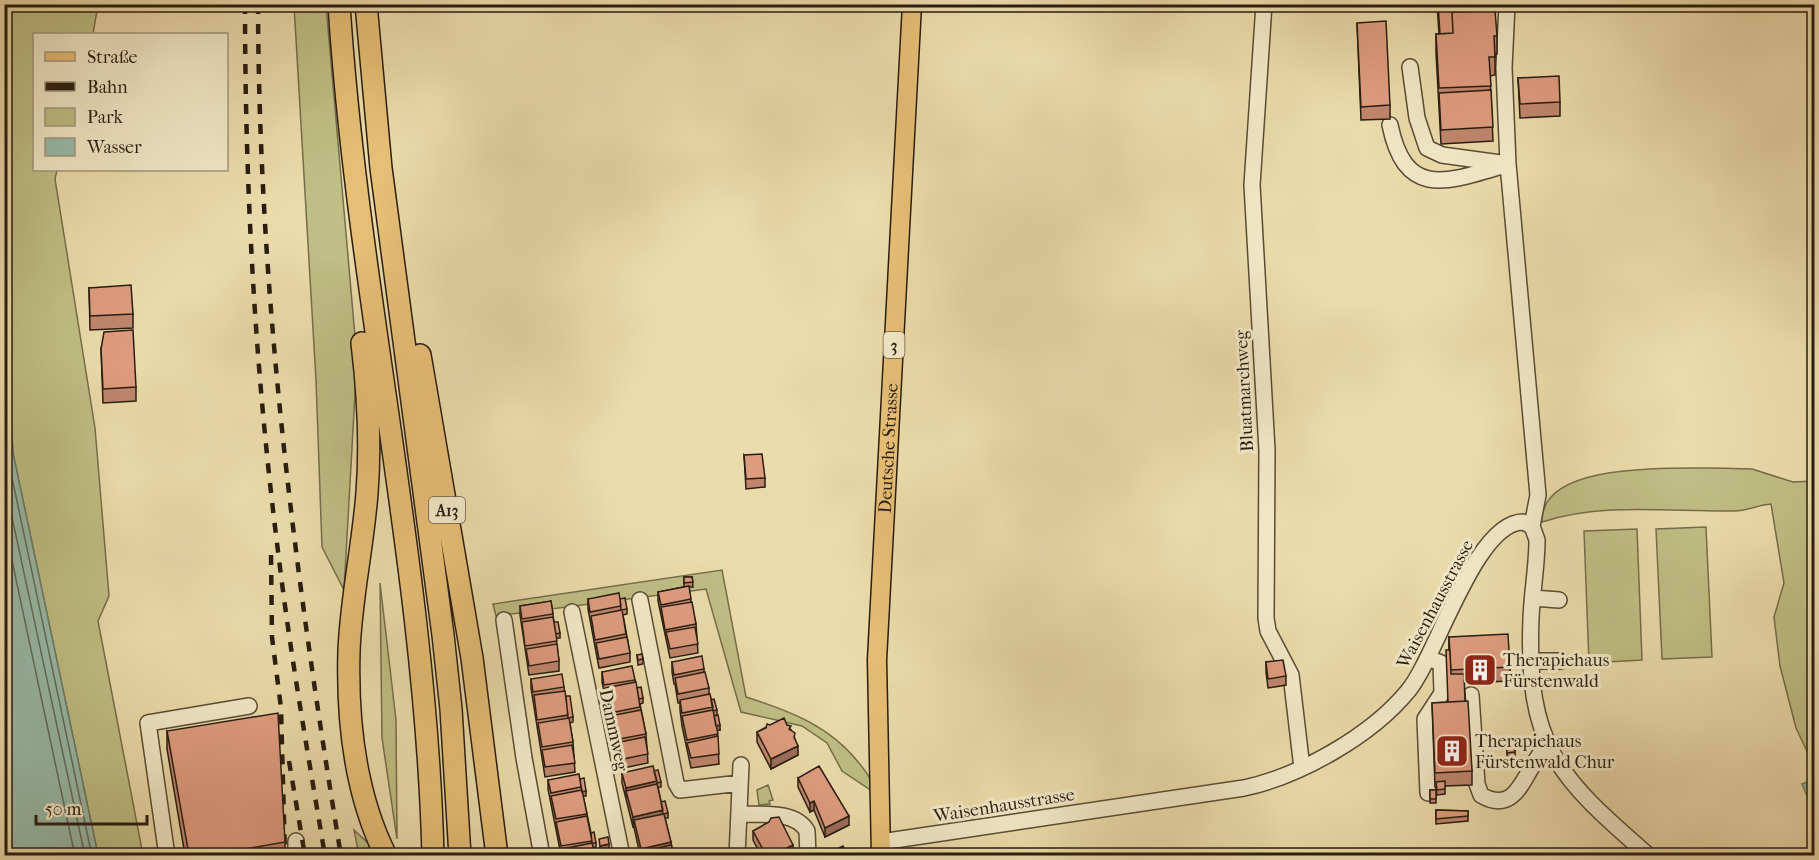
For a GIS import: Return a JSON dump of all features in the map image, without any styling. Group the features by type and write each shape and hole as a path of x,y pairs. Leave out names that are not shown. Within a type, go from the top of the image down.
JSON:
{"highway":[{"name":"A13","path":"339,4 359,216 410,581 430,778 433,855"},
{"name":"A13","path":"366,4 381,168 437,582 451,709 460,855"},
{"name":"A13","path":"381,168 409,284 467,623 497,855"},
{"name":"A13","path":"359,216 358,304 369,404 369,464 349,650 350,712 365,796 386,855"}],"main road":[{"name":"Deutsche Strasse","path":"881,849 877,660 912,4"}],"street":[{"name":"Bluatmarchweg","path":"1264,4 1252,185 1267,450 1266,618 1268,631 1291,675 1302,768"},
{"path":"1508,4 1504,68 1508,164 1538,495 1532,526 1537,546 1531,661 1534,704 1548,745 1560,768 1578,790 1649,855"},
{"path":"1410,67 1417,118 1427,148 1442,155 1508,164"},
{"path":"1390,125 1399,157 1416,174 1426,178 1455,178 1508,164"},
{"name":"Waisenhausstrasse","path":"881,849 1244,788 1272,781 1302,768 1352,739 1390,709 1414,683 1428,658 1446,616 1488,546 1510,524 1523,522 1532,526"},
{"path":"1533,598 1559,600"},
{"path":"640,600 676,783 680,790 740,783"},
{"name":"Dammweg","path":"572,612 622,855"},
{"path":"504,620 524,758 542,855"},
{"path":"1428,658 1441,663 1443,688 1437,704 1425,719 1428,793"},
{"path":"1531,661 1561,661"},
{"path":"1471,695 1477,784 1481,795 1496,801 1511,798 1521,786 1538,754 1548,745"},
{"path":"167,855 148,723 249,706"},
{"path":"737,855 741,765"},
{"path":"739,814 782,816 798,820 807,831 808,855"}],"green space":[{"path":"4,5 98,5 93,33 33,33 33,171 57,171 55,179 95,428 109,596 98,621 143,855 98,855 13,453 4,296"},
{"path":"294,5 326,5 357,359 344,590 322,547 316,380"},
{"path":"1641,469 1752,469 1793,482 1814,481 1814,766 1796,728 1780,666 1774,617 1784,583 1771,504 1734,511 1613,510 1565,516 1542,522 1547,502 1562,488 1584,478"},
{"path":"1706,527 1712,657 1662,659 1656,529"},
{"path":"1637,529 1642,660 1589,663 1584,531"},
{"path":"722,570 746,697 808,721 835,739 848,750 867,773 872,791 842,771 827,743 802,726 741,712 706,589 496,616 493,604"},
{"path":"380,583 396,720 397,839 382,738"},
{"path":"768,785 773,800 769,801 770,804 759,805 757,790"},
{"path":"354,830 370,845 375,855 359,855"}],"water":[{"path":"5,296 13,453 98,855 5,855"},
{"path":"1814,779 1814,813 1802,784"}],"building":[{"path":"1438,4 1485,4 1485,11 1452,12 1453,33 1440,34"},
{"path":"1495,10 1497,36 1494,36 1495,57 1489,57 1491,86 1439,88 1436,34 1453,33 1452,12"},
{"path":"1386,21 1390,105 1361,107 1357,23"},
{"path":"1559,76 1560,102 1520,104 1518,78"},
{"path":"1491,90 1493,127 1441,130 1439,93"},
{"path":"131,285 133,314 90,316 89,288"},
{"path":"133,330 136,387 103,389 101,349 104,332"},
{"path":"762,454 765,478 746,479 744,455"},
{"path":"684,577 692,577 693,582 684,583"},
{"path":"689,586 691,599 661,605 658,592"},
{"path":"619,593 621,606 590,612 588,599"},
{"path":"625,598 627,609 621,610 620,599"},
{"path":"551,601 553,614 522,619 520,606"},
{"path":"692,602 696,624 665,630 661,607"},
{"path":"622,610 626,634 595,640 591,616"},
{"path":"553,617 557,641 525,646 522,622"},
{"path":"554,622 558,622 560,633 556,634"},
{"path":"695,627 698,644 670,649 666,632"},
{"path":"1508,634 1510,667 1451,670 1449,637"},
{"path":"627,637 630,653 599,659 596,643"},
{"path":"557,644 559,661 529,666 526,649"},
{"path":"1446,650 1450,650 1451,674 1464,674 1465,701 1448,702"},
{"path":"642,654 643,659 638,660 637,655"},
{"path":"702,656 704,669 674,675 672,662"},
{"path":"1283,660 1286,676 1268,679 1266,662"},
{"path":"632,666 635,680 604,685 602,672"},
{"path":"705,672 709,688 678,694 675,678"},
{"path":"562,674 564,687 533,692 531,679"},
{"path":"636,682 640,707 610,713 605,688"},
{"path":"641,687 643,698 639,699 637,688"},
{"path":"565,691 568,715 537,720 534,695"},
{"path":"710,694 713,707 682,713 680,700"},
{"path":"566,696 570,696 573,717 568,718"},
{"path":"714,699 717,710 713,711 711,700"},
{"name":"Therapiehaus Fürstenwald Chur","path":"1468,701 1472,771 1435,773 1432,703"},
{"path":"641,710 646,734 614,740 610,716"},
{"path":"713,710 718,734 687,740 682,716"},
{"path":"278,713 285,842 234,851 235,855 189,855 167,731"},
{"path":"718,715 720,725 716,726 714,716"},
{"path":"569,718 573,742 542,747 538,723"},
{"path":"784,718 787,725 791,726 789,729 795,733 794,737 798,746 771,759 757,732 766,728 767,724 770,725"},
{"path":"718,736 719,754 691,758 687,743"},
{"path":"645,737 648,754 618,760 615,743"},
{"path":"1507,744 1515,744 1515,752 1507,753"},
{"path":"572,745 575,763 545,767 542,750"},
{"path":"653,766 657,781 626,788 622,773"},
{"path":"819,766 849,816 825,828 814,801 810,803 798,778"},
{"path":"658,770 661,782 657,783 654,771"},
{"path":"579,774 581,787 551,793 548,780"},
{"path":"584,778 586,791 582,792 580,779"},
{"path":"1445,781 1445,789 1437,790 1436,782"},
{"path":"657,784 663,810 633,817 626,791"},
{"path":"582,790 587,814 556,819 551,796"},
{"path":"1430,790 1436,790 1436,799 1430,799"},
{"path":"665,801 668,813 663,814 661,802"},
{"path":"1436,810 1468,811 1468,816 1436,819"},
{"path":"664,814 671,842 641,849 634,820"},
{"path":"587,816 592,841 561,846 556,822"},
{"path":"779,817 793,845 772,855 766,855 753,831 769,822 771,818"},
{"path":"594,832 596,843 592,843 591,833"},
{"path":"608,837 609,844 600,846 599,839"},
{"path":"592,843 595,855 563,855 562,849"},
{"path":"671,845 674,855 642,855 641,852"},
{"path":"843,846 848,855 824,855"}],"railway":[{"path":"245,4 249,210 263,415 288,627 325,856"},
{"path":"258,4 265,220 282,432 308,643 341,856"},
{"path":"271,555 272,637 281,708 285,856"},
{"path":"289,761 305,856"}],"place":[{"name":"Therapiehaus Fürstenwald","path":"1480,670"},
{"name":"Therapiehaus Fürstenwald Chur","path":"1452,751"}]}
